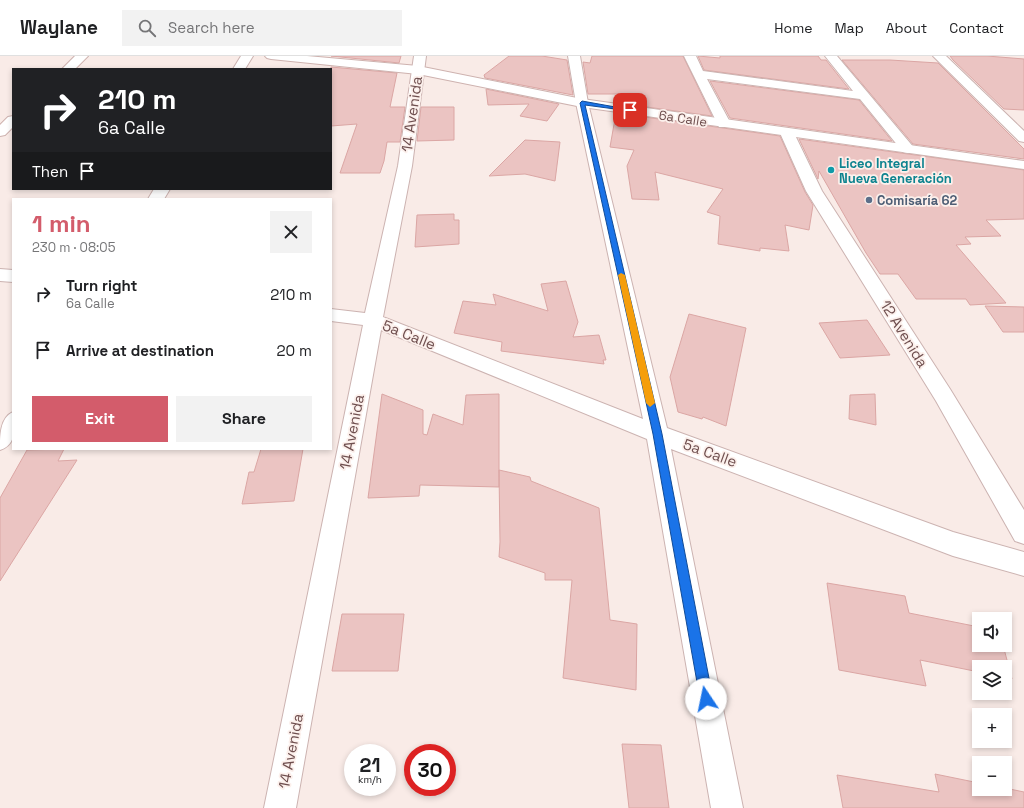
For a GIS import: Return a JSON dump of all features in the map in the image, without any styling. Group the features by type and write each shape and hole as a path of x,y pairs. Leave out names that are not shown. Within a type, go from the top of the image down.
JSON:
{"street":[{"path":"69,68 82,56"},
{"path":"240,68 247,56"},
{"name":"6a Calle","path":"271,56 419,63 582,103 908,150 1024,165"},
{"path":"574,56 582,103 657,434 727,808"},
{"path":"690,56 724,124"},
{"path":"830,56 908,150"},
{"path":"939,56 1024,138"},
{"name":"14 Avenida","path":"280,808 373,320 405,166 419,63"},
{"path":"698,74 863,96"},
{"path":"0,132 12,121"},
{"name":"12 Avenida","path":"787,133 814,191 943,395 1024,533"},
{"path":"0,274 12,276"},
{"name":"5a Calle","path":"332,315 373,320 657,434 953,544 1024,564"},
{"path":"0,441 12,423"}],"building":[{"path":"331,56 401,56 399,63"},
{"path":"509,56 542,56 567,60 573,95 485,78 484,75"},
{"path":"592,56 683,56 712,116 618,103 620,94 588,94 583,62 590,63"},
{"path":"698,56 720,58 720,56 818,56 821,60 826,60 849,89 704,70"},
{"path":"950,56 987,56 1024,59 1024,110 1004,109"},
{"path":"842,60 890,60 938,63 1024,149 1024,159 913,144"},
{"path":"331,68 397,73 390,107 405,107 400,142 387,142 384,161 380,173 340,173 357,124 332,126"},
{"path":"710,81 859,100 892,141 730,118"},
{"path":"486,89 559,104 547,121 520,116 529,104 488,105"},
{"path":"421,107 454,107 454,140 417,141"},
{"path":"616,113 780,136 805,192 813,205 809,230 785,225 789,251 760,248 760,251 718,244 720,216 707,212 723,189 655,172 659,200 632,199 627,166 634,150 610,147"},
{"path":"799,139 1024,170 1024,219 986,220 1001,236 965,237 971,244 956,245 1006,303 970,305 966,299 916,299 898,274 880,274 866,253 819,171 818,179"},
{"path":"525,140 560,142 555,181 525,174 489,176"},
{"path":"454,214 454,220 459,220 459,244 415,247 417,215"},
{"path":"566,281 578,322 573,337 599,335 606,360 603,360 604,364 501,351 502,342 454,333 463,301 496,305 493,294 548,311 541,284"},
{"path":"985,306 1024,307 1024,332 1003,332"},
{"path":"689,314 746,328 726,426 703,417 702,419 678,412 670,377"},
{"path":"867,320 890,355 840,358 819,323"},
{"path":"382,394 423,410 423,434 427,435 433,414 463,425 466,395 499,394 499,487 420,485 419,496 368,498"},
{"path":"875,394 876,425 849,419 850,395"},
{"path":"27,450 64,450 58,461 77,460 0,581 0,498"},
{"path":"261,450 303,450 294,501 242,504 249,472 254,472"},
{"path":"499,470 530,477 531,481 599,508 610,620 637,624 636,690 563,678 572,580 545,580 545,573 499,557"},
{"path":"827,583 905,596 909,613 972,626 972,652 1005,652 1007,660 972,660 972,671 920,660 926,686 839,670"},
{"path":"342,614 404,614 398,671 332,671"},
{"path":"622,744 661,745 669,808 629,808"},
{"path":"935,774 972,782 972,796 1012,796 1012,789 1024,792 1024,808 843,808 837,775 939,792"}],"slow traffic":[{"path":"621,275 650,403"}],"place":[{"name":"Liceo Integral Nueva Generación","path":"831,170"},
{"name":"Comisaría 62","path":"869,200"}],"route":[{"path":"630,110 582,103 657,434 706,699"}]}
